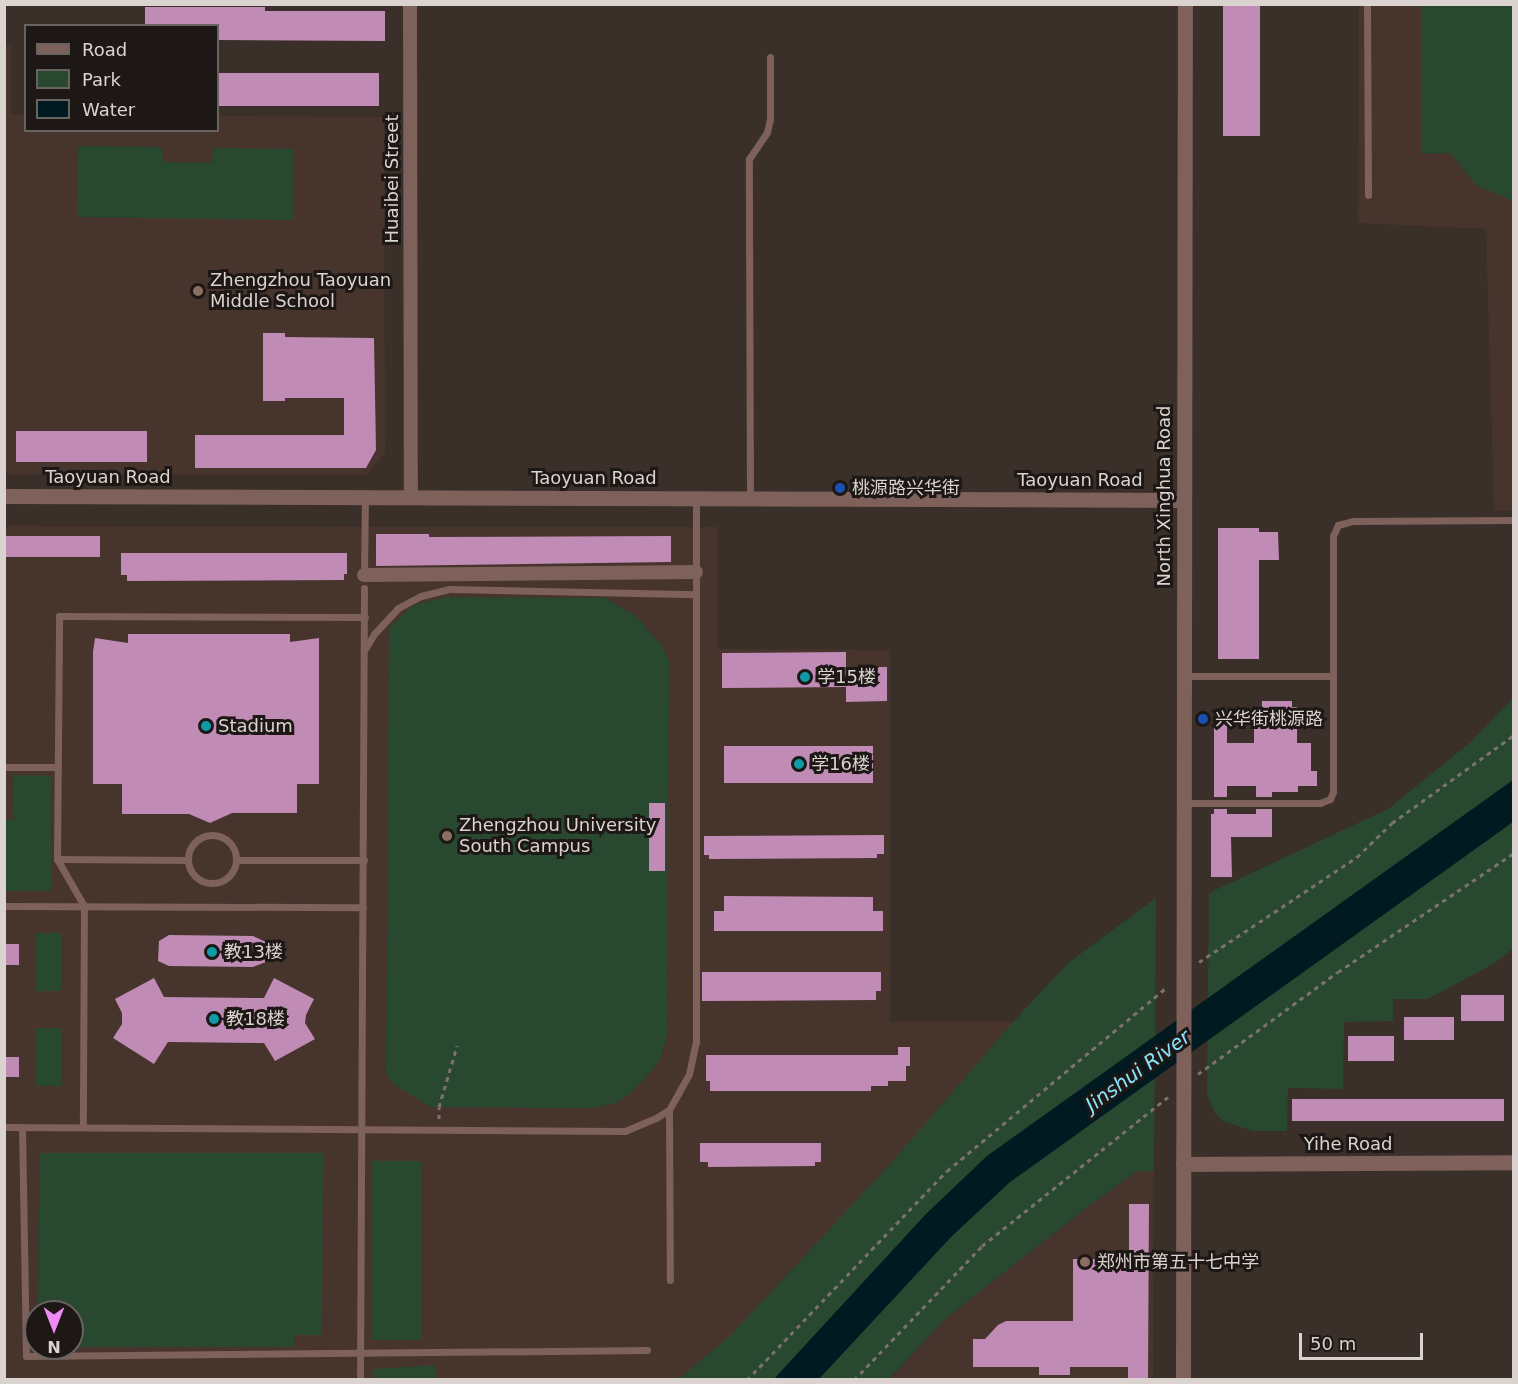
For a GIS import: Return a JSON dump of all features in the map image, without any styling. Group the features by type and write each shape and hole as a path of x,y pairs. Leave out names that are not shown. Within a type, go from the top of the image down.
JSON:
{"street":[{"name":"Huaibei Street","path":"410,4 411,497"},
{"name":"North Xinghua Road","path":"1183,1380 1185,4"},
{"name":"Taoyuan Road","path":"4,496 1184,500"},
{"path":"364,580 696,572"},
{"name":"Yihe Road","path":"1183,1164 1514,1162"}],"lane":[{"path":"1367,4 1368,195"},
{"path":"750,498 748,159 767,132 770,119 770,57"},
{"path":"360,1380 365,497"},
{"path":"670,1280 669,1110 689,1074 696,1042 696,498"},
{"path":"1183,803 1320,803 1329,799 1333,792 1333,536 1338,525 1353,521 1514,520"},
{"path":"364,651 374,634 398,608 422,596 450,589 696,594"},
{"path":"83,1127 84,906 57,859 59,616 365,617"},
{"path":"1184,676 1333,676"},
{"path":"4,767 58,767"},
{"path":"210,835 225,839 231,844 236,860 232,874 226,879 211,884 196,878 187,860 192,845 202,837 210,835"},
{"path":"57,859 187,860"},
{"path":"236,860 364,860"},
{"path":"4,906 363,907"},
{"path":"4,1127 625,1131 669,1110"},
{"path":"22,1127 26,1356 647,1350"}],"path":[{"path":"747,1380 947,1171 1183,981 1357,857 1392,823 1514,735"},
{"path":"854,1380 982,1246 1183,1081 1338,972 1514,853"},
{"path":"439,1130 439,1107 457,1046"}],"shaded area":[{"path":"1359,5 1513,5 1513,511 1494,510 1486,229 1358,223"},
{"name":"Zhengzhou Taoyuan Middle School","path":"5,45 11,45 11,114 24,115 24,132 219,132 219,116 384,117 385,452 368,474 5,474"},
{"name":"Zhengzhou University South Campus","path":"5,526 717,527 717,649 890,650 890,1022 1013,1022 1013,1056 726,1379 5,1380"},
{"name":"郑州市第五十七中学","path":"1137,1171 1154,1171 1153,1379 889,1380 945,1319"}],"green space":[{"path":"1421,5 1513,5 1513,201 1476,185 1450,153 1421,154"},
{"path":"78,146 162,147 163,162 212,163 213,148 293,149 293,220 77,217"},
{"path":"447,597 605,598 636,616 663,647 669,660 667,1033 662,1055 655,1067 630,1094 616,1103 592,1108 431,1107 393,1084 386,1073 389,628 413,605"},
{"path":"1513,698 1513,949 1493,964 1428,999 1393,999 1393,1021 1344,1022 1343,1089 1288,1088 1287,1131 1253,1131 1223,1121 1215,1113 1207,1094 1209,893 1388,809 1472,741"},
{"path":"14,775 51,776 51,891 5,891 5,820 13,820"},
{"path":"1156,898 1154,1171 1137,1171 1090,1205 945,1319 889,1379 677,1380 730,1336 892,1162 1013,1022 1068,963"},
{"path":"36,933 62,933 62,991 36,991"},
{"path":"36,1028 62,1028 62,1086 36,1086"},
{"path":"39,1153 323,1153 322,1335 295,1335 294,1347 84,1347 84,1300 38,1300"},
{"path":"372,1161 422,1161 422,1340 372,1340"},
{"path":"435,1365 435,1379 373,1379 373,1369"}],"water":[{"name":"Jinshui River","path":"1513,780 1513,822 1010,1182 951,1237 819,1379 773,1380 926,1214 987,1156"}],"building":[{"path":"1223,4 1260,4 1260,136 1223,136"},
{"path":"145,7 265,7 265,11 385,11 385,41 219,40 219,24 145,24"},
{"path":"219,73 379,73 379,106 219,106"},
{"path":"263,333 285,333 285,337 374,338 376,450 366,468 195,468 195,435 344,435 344,398 285,398 285,401 263,401"},
{"path":"16,431 147,431 147,462 16,462"},
{"path":"1218,528 1259,528 1259,532 1278,532 1279,560 1259,560 1259,659 1218,659"},
{"path":"376,534 429,534 429,537 671,536 671,562 376,566"},
{"path":"4,536 100,536 100,557 4,557"},
{"path":"121,553 347,553 347,574 344,574 344,580 127,581 127,575 121,575"},
{"name":"Stadium","path":"128,634 290,634 290,642 319,638 319,784 297,784 297,813 232,813 210,823 189,814 122,814 122,784 93,784 93,652 95,638 128,643"},
{"name":"学15楼","path":"846,652 846,667 887,667 887,701 846,702 846,687 722,688 722,653"},
{"path":"1262,701 1292,701 1292,707 1297,707 1297,743 1311,743 1311,771 1317,771 1317,786 1298,786 1298,792 1272,792 1272,797 1256,797 1256,786 1227,786 1227,797 1214,797 1214,725 1227,724 1227,743 1254,743 1254,707 1262,707"},
{"name":"学16楼","path":"724,746 873,746 873,783 724,783"},
{"path":"649,803 665,803 665,871 649,871"},
{"path":"1214,809 1227,809 1227,814 1256,814 1256,809 1272,809 1272,837 1231,837 1232,877 1211,877 1211,814 1214,814"},
{"path":"884,835 884,854 877,854 877,858 709,859 709,855 704,855 704,836"},
{"path":"724,896 873,897 873,911 883,911 883,931 714,931 714,911 724,911"},
{"name":"教13楼","path":"169,935 253,936 266,942 266,962 253,967 169,966 158,961 159,941"},
{"path":"4,944 19,944 19,965 4,965"},
{"path":"702,972 881,972 881,991 876,991 876,1000 702,1001"},
{"name":"教18楼","path":"154,978 164,997 264,998 274,978 314,999 306,1015 305,1023 315,1039 275,1061 264,1043 168,1042 154,1064 113,1038 122,1024 122,1013 115,999"},
{"path":"1461,995 1504,995 1504,1021 1461,1021"},
{"path":"1404,1017 1454,1017 1454,1040 1404,1040"},
{"path":"1348,1036 1394,1036 1394,1061 1348,1061"},
{"path":"898,1047 910,1047 910,1066 906,1066 906,1081 888,1081 888,1086 871,1086 871,1091 710,1091 710,1081 706,1081 706,1055 898,1055"},
{"path":"4,1057 19,1057 19,1077 4,1077"},
{"path":"1292,1099 1504,1099 1504,1121 1292,1121"},
{"path":"700,1143 821,1143 821,1162 815,1162 815,1166 708,1167 708,1162 700,1162"},
{"path":"1129,1204 1149,1204 1148,1380 1128,1380 1128,1367 1070,1367 1070,1375 1039,1375 1039,1367 973,1367 973,1339 985,1339 998,1325 1006,1321 1073,1321 1073,1259 1129,1259"}],"place":[{"name":"Zhengzhou Taoyuan Middle School","path":"198,291"},
{"name":"桃源路兴华街","path":"840,488"},
{"name":"学15楼","path":"805,677"},
{"name":"兴华街桃源路","path":"1203,719"},
{"name":"Stadium","path":"206,726"},
{"name":"学16楼","path":"799,764"},
{"name":"Zhengzhou University South Campus","path":"447,836"},
{"name":"教13楼","path":"212,952"},
{"name":"教18楼","path":"214,1019"},
{"name":"郑州市第五十七中学","path":"1085,1262"}]}
